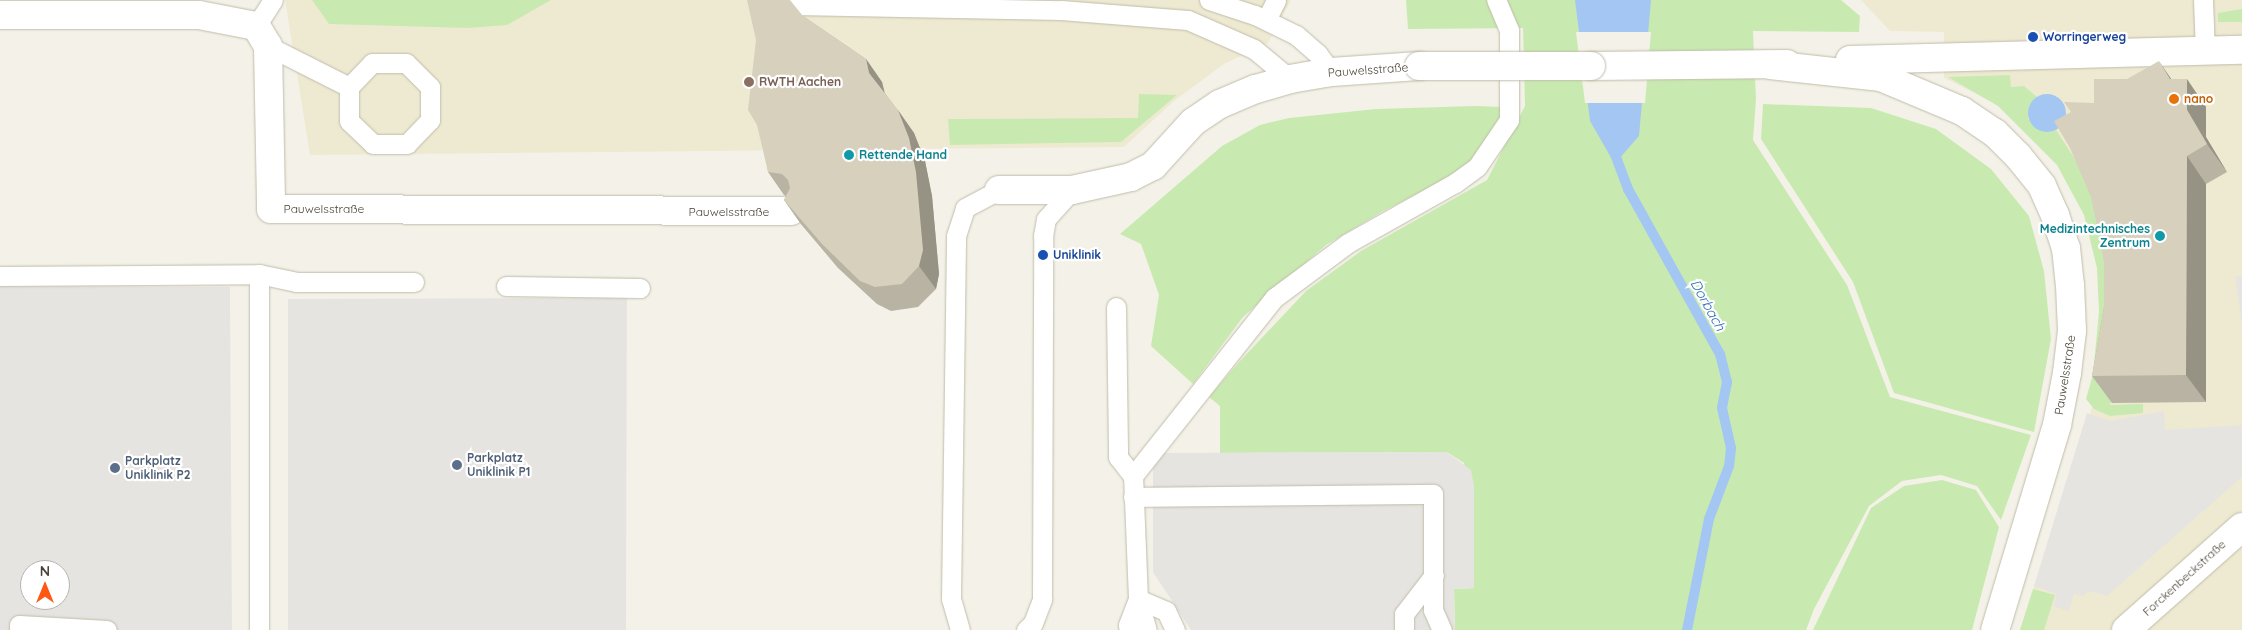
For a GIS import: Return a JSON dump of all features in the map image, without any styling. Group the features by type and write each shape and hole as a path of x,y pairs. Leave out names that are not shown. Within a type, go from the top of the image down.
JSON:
{"street":[{"path":"0,15 199,15 262,36"},
{"name":"Pauwelsstraße","path":"262,36 271,209 791,211"},
{"name":"Pauwelsstraße","path":"999,190 1072,190 1131,177 1153,166 1193,122 1220,104 1290,79 1331,72 1419,66 1767,65 1876,59 2242,50"},
{"name":"Pauwelsstraße","path":"1767,65 1881,77 1962,111 1995,133 2018,156 2042,186 2055,215 2066,248 2070,285 2072,331 2067,373 2049,452 1995,630"},
{"name":"Forckenbeckstraße","path":"2126,630 2242,527"}],"lane":[{"path":"273,0 262,36 349,87"},
{"path":"1209,0 1266,20 1296,35 1318,54 1331,72"},
{"path":"1266,20 1276,0"},
{"path":"1133,476 1274,298 1348,243 1455,183 1478,167 1509,120 1509,30 1496,0"},
{"path":"2204,0 2205,51"},
{"path":"794,5 1061,10 1188,20 1254,50 1290,79"},
{"path":"372,63 406,63 430,87 430,120 407,144 373,144 349,121 349,87 372,63"},
{"path":"960,630 951,599 956,236 966,208 999,190"},
{"path":"1026,630 1033,623 1042,599 1043,236 1046,219 1072,190"},
{"path":"259,274 259,630"},
{"path":"0,276 259,274 296,282 414,282"},
{"path":"506,286 640,288"},
{"path":"1116,307 1118,457 1133,476 1138,599 1147,630"},
{"path":"1133,497 1433,494 1433,610 1428,630"},
{"path":"1404,630 1404,614 1434,575"},
{"path":"1129,630 1128,625 1138,599"},
{"path":"1138,599 1166,612 1175,630"},
{"path":"1433,610 1442,630"},
{"path":"19,628 107,630"}],"shaded area":[{"name":"RWTH Aachen","path":"285,0 1291,0 1268,43 1224,64 1174,101 1124,147 310,155"},
{"path":"1861,0 2242,0 2242,630 2020,630 2106,364 2103,264 2069,168 2011,111 1944,78 1944,32 1890,31"},
{"path":"2242,276 2242,325 2235,277"},
{"name":"Parkplatz Uniklinik P2","path":"0,286 230,287 232,630 0,630"},
{"name":"Parkplatz Uniklinik P1","path":"627,298 626,630 288,630 288,299"},
{"path":"2164,411 2165,430 2242,425 2242,477 2107,596 2089,591 2083,596 2074,594 2069,611 2053,606 2057,594 2034,586 2087,413 2109,421"},
{"path":"1447,452 1471,470 1474,486 1474,588 1454,589 1455,630 1191,630 1153,572 1153,467 1162,453"}],"green space":[{"path":"312,0 551,0 507,25 468,28 329,24"},
{"path":"1406,0 1841,0 1860,16 1859,32 1753,31 1756,99 1753,140 1847,285 1890,397 2031,435 2001,520 1977,486 1941,475 1902,481 1869,506 1814,609 1806,630 1455,630 1454,589 1474,588 1464,463 1447,452 1220,453 1220,406 1209,397 1241,360 1306,291 1361,251 1487,180 1525,106 1523,28 1408,29"},
{"path":"2242,9 2242,22 2218,22 2218,13"},
{"path":"2010,75 2011,87 2024,86 2037,97 2029,106 2028,119 2049,132 2056,130 2084,173 2104,210 2118,373 2110,405 2143,404 2143,413 2110,416 2094,409 2086,399 2093,374 2099,312 2097,268 2084,215 2057,165 1998,106 1948,77"},
{"path":"1139,94 1177,95 1121,142 950,145 948,119 1138,118"},
{"path":"1763,104 1871,108 1936,129 1991,169 2029,216 2044,271 2051,339 2034,432 1894,393 1853,282 1761,139"},
{"path":"1504,107 1498,126 1471,162 1451,177 1383,211 1326,245 1243,317 1193,384 1151,346 1159,295 1141,244 1120,234 1222,146 1260,125 1289,118 1376,109"},
{"path":"1942,480 1976,490 1999,527 1972,630 1813,630 1871,508 1904,486"},
{"path":"2033,589 2055,595 2044,630 2020,630"}],"water":[{"path":"1575,0 1651,0 1639,136 1619,159 1613,161 1590,121"},
{"path":"2047,94 2054,95 2060,100 2065,106 2065,120 2060,126 2054,131 2047,132 2040,131 2034,126 2029,120 2028,113 2029,106 2034,100 2040,95"}],"pier":[{"path":"1576,32 1651,32 1645,103 1585,103"}],"building":[{"name":"Rettende Hand","path":"747,0 790,0 803,16 866,59 869,73 898,110 909,138 916,172 923,250 919,266 902,284 875,287 860,281 822,244 784,200 790,188 788,180 782,174 768,172 757,125 748,110 756,40"},
{"name":"Medizintechnisches Zentrum","path":"2159,61 2170,79 2187,79 2187,110 2207,144 2187,156 2186,375 2092,376 2104,307 2104,261 2091,197 2070,148 2054,121 2071,112 2064,102 2094,103 2094,79 2127,79"}],"waterway":[{"name":"Dorbach","path":"1613,149 1628,189 1720,354 1727,382 1722,408 1731,448 1729,466 1709,519 1687,630"}],"place":[{"name":"Worringerweg","path":"2033,37"},
{"name":"RWTH Aachen","path":"749,82"},
{"name":"nano","path":"2174,99"},
{"name":"Rettende Hand","path":"849,155"},
{"name":"Medizintechnisches Zentrum","path":"2160,236"},
{"name":"Uniklinik","path":"1043,255"},
{"name":"Parkplatz Uniklinik P1","path":"457,465"},
{"name":"Parkplatz Uniklinik P2","path":"115,468"}]}
